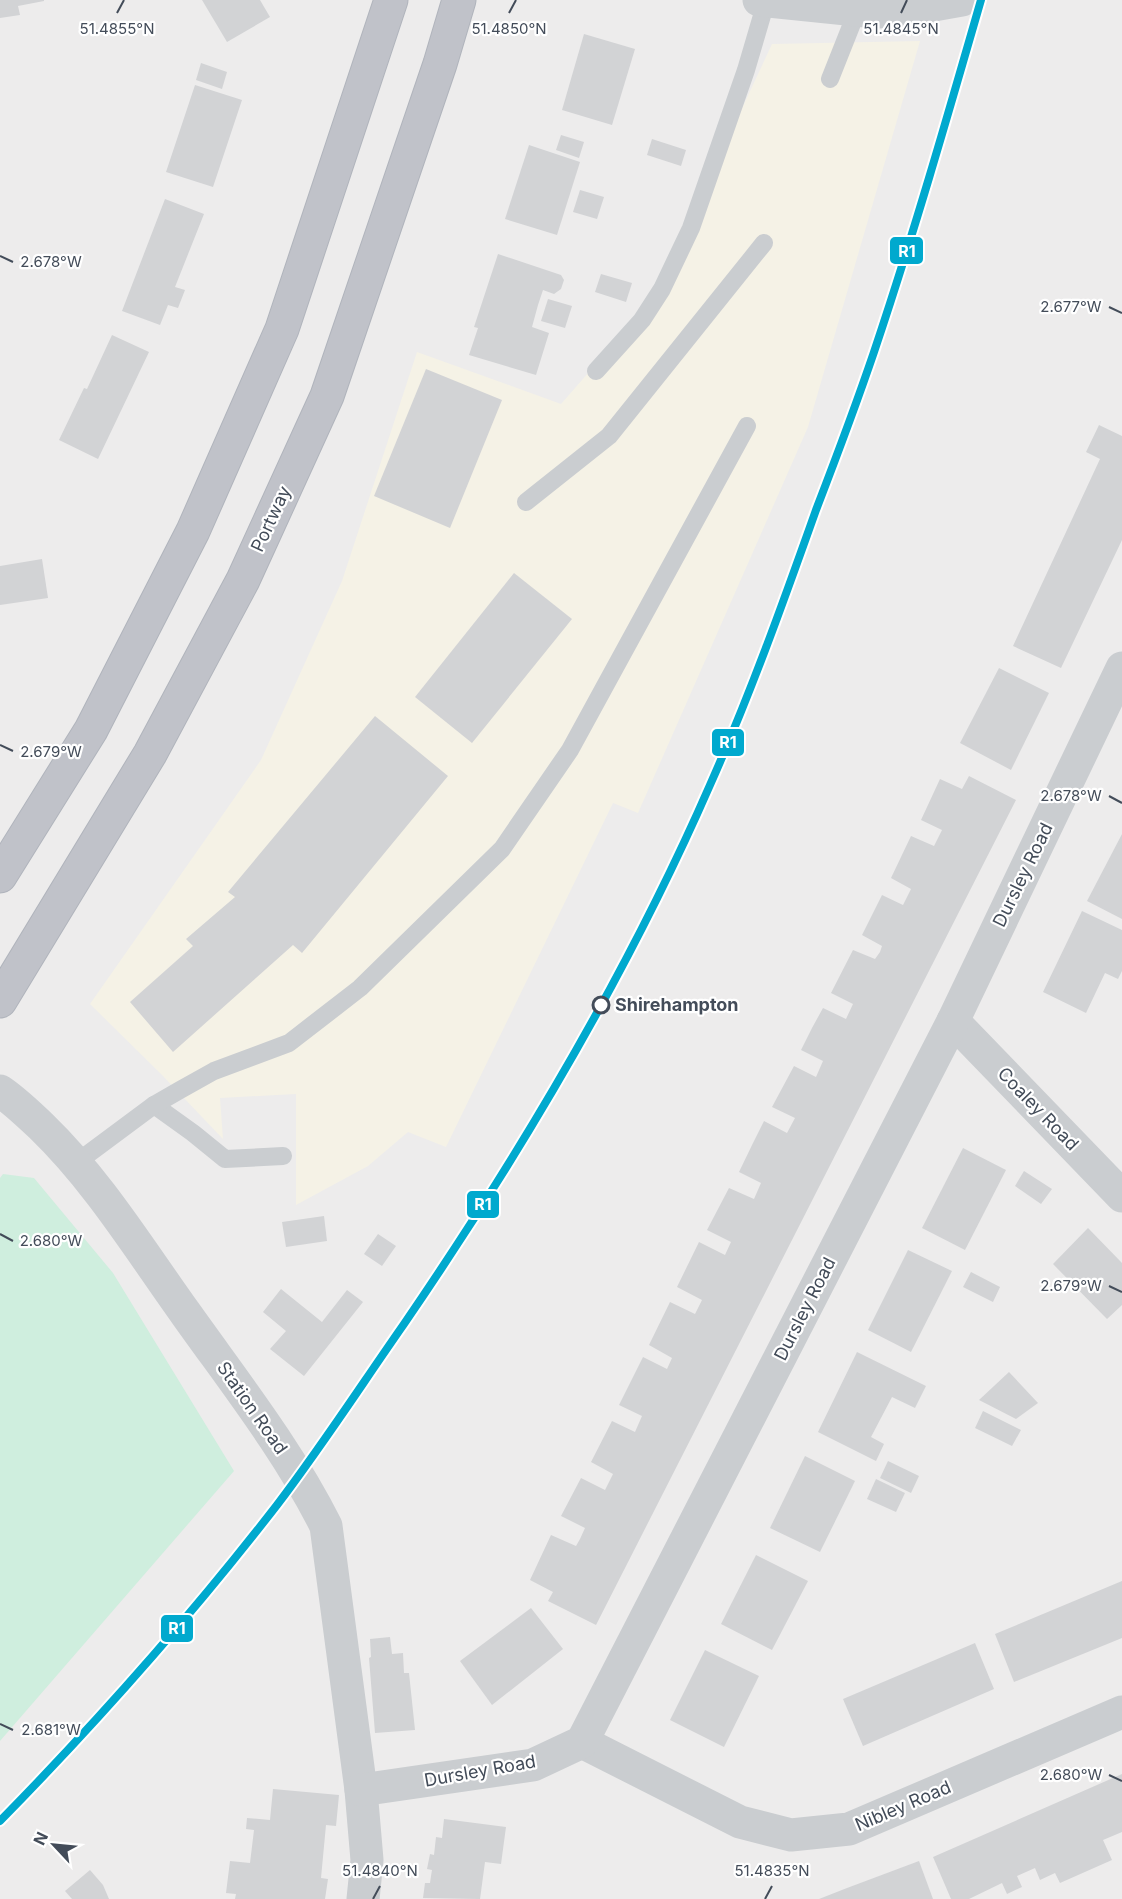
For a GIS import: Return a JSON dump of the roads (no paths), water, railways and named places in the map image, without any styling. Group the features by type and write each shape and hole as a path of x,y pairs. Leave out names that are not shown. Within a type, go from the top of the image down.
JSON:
{"highway":[{"path":"0,876 91,730 193,531 282,329 391,0"},
{"name":"Portway","path":"0,1000 150,754 258,548 327,396 440,64 459,0"}],"street":[{"path":"762,1 856,11 900,11 962,0"},
{"name":"Dursley Road","path":"361,1790 534,1765 582,1742 953,1021 1122,668"},
{"name":"Coaley Road","path":"953,1021 1122,1196"},
{"name":"Station Road","path":"0,1090 62,1147 118,1218 279,1445 307,1489 326,1526 361,1790 367,1860 363,1899"},
{"name":"Nibley Road","path":"582,1742 740,1822 791,1835 849,1829 1122,1712"}],"lane":[{"path":"596,371 642,320 662,289 686,238 746,70 762,1"},
{"path":"830,79 856,11"},
{"path":"526,502 609,436 764,243"},
{"path":"76,1163 154,1106 214,1071 289,1043 360,988 502,849 570,750 747,426"},
{"path":"154,1106 225,1159 283,1156"}],"place":[{"name":"Shirehampton","path":"601,1005"}]}
